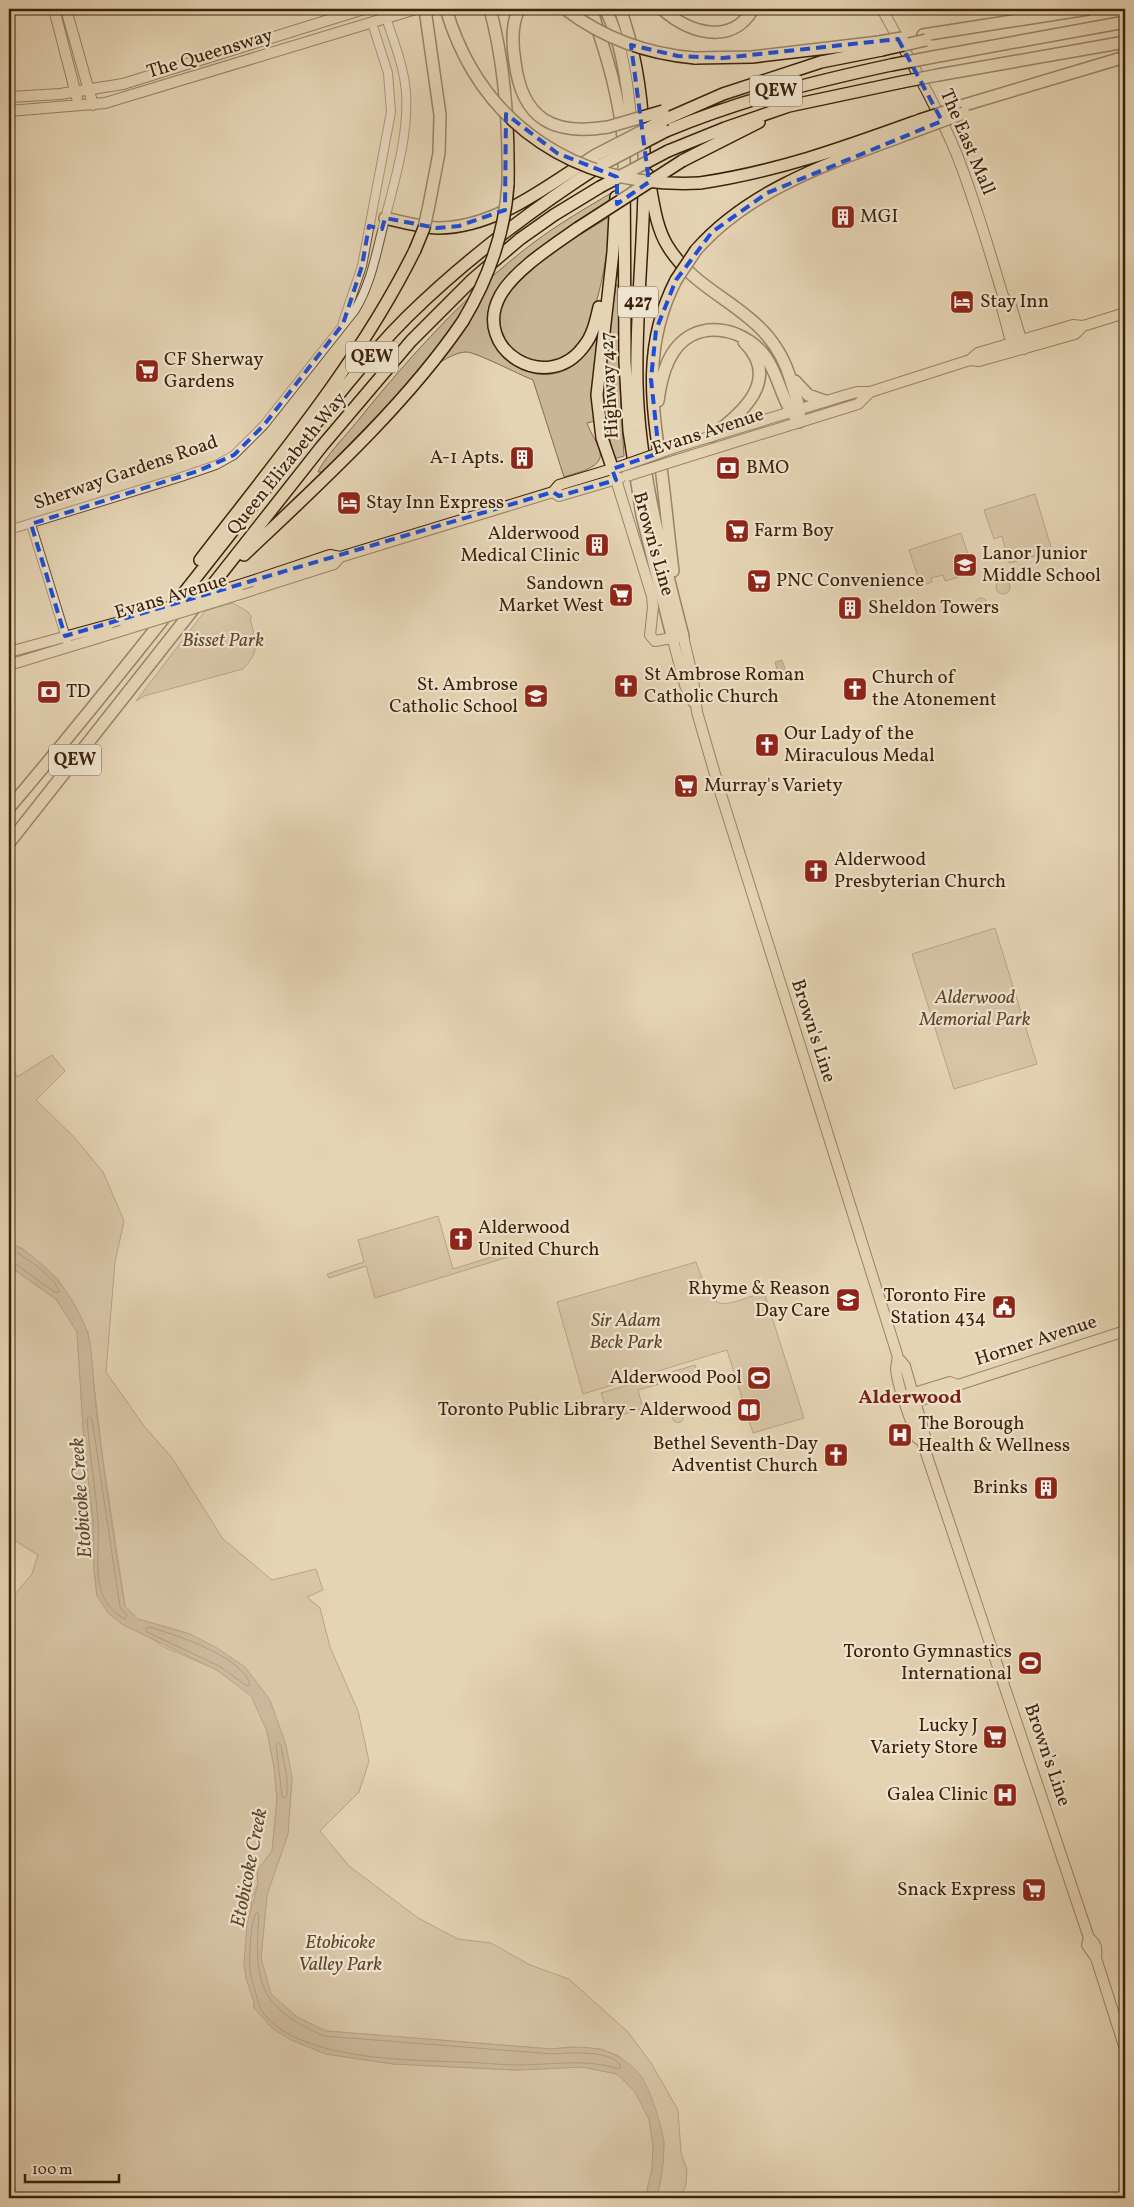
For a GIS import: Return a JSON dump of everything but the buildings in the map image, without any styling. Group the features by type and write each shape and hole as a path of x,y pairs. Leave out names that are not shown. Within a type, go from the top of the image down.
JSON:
{"highway":[{"path":"184,593 196,566 301,428 371,330 396,289 415,250 424,228 439,153 440,115 425,9"},
{"path":"446,9 462,52 483,87 512,119 546,146 580,165 613,176 664,184 734,178 790,165 922,124 963,109 975,109 987,100 1079,69 1125,57"},
{"path":"519,9 513,37 516,74 523,97 532,110 544,121 564,128 584,130 665,115"},
{"path":"565,9 590,26 623,42 655,52 695,58 752,57 880,46 1088,9"},
{"name":"Highway 427","path":"591,9 620,106 624,148 626,384 631,450 642,515 675,635"},
{"path":"606,9 623,68 631,127 631,206 625,288"},
{"name":"Highway 427","path":"620,9 633,52 641,110 644,152 636,355 638,416 654,514 672,595 675,635"},
{"path":"662,9 683,25 708,32 725,30 739,25 753,9"},
{"path":"218,580 347,455 442,352 463,321 486,278 494,257 503,221 508,184 508,135 505,96 491,12"},
{"name":"Queen Elizabeth Way","path":"9,808 184,593 324,416 406,318 483,248 599,159 666,131 761,96 803,84 891,65 1125,22"},
{"name":"Queen Elizabeth Way","path":"9,843 322,446 411,341 441,308 472,279 520,239 554,214 600,187 668,152 725,128 789,106 938,75 1125,42"},
{"path":"384,224 437,228 458,226 486,219 599,159 665,115 707,96 723,94 822,62 880,46"},
{"path":"610,68 617,152 613,252 597,394 602,438 614,475"},
{"path":"613,252 596,318 585,345 569,361 560,365 539,368 520,362 508,354 498,339 494,320 497,303 513,279 578,228 682,161 789,106"},
{"path":"672,595 674,579 651,379 652,353 661,315 676,280 696,250 720,224 767,192 922,124"},
{"path":"644,152 658,226 666,244 686,268 763,329 776,345 788,371 804,393 825,401"},
{"path":"656,435 660,386 671,356 691,335 719,330 735,334 750,341 761,351 795,410"},
{"path":"711,436 735,419 748,406 757,384 757,364 753,354 735,334"},
{"path":"788,371 799,422"}],"main road":[{"path":"54,9 80,106"},
{"path":"66,9 93,104"},
{"name":"The Queensway","path":"9,97 76,92 140,80 366,9"},
{"name":"Sherway Gardens Road","path":"366,9 372,23"},
{"name":"The Queensway","path":"9,111 80,106 143,92 372,23 385,13 416,9"},
{"name":"The East Mall","path":"882,9 934,103 956,154 1004,296 1011,306 1018,346"},
{"name":"Evans Avenue","path":"626,471 673,448 711,436 856,392 870,392 970,360 979,361 1072,324 1082,326 1125,314"},
{"name":"Evans Avenue","path":"9,652 123,621 330,556 340,557 553,492 559,485 614,475 677,460 858,404 870,392"},
{"name":"Brown's Line","path":"614,475 652,596 653,607 650,635 655,641 675,635 685,685 697,712 779,985 898,1359 906,1366 917,1438 922,1441 1089,1938 1087,1944 1096,1958 1125,2049"},
{"name":"Evans Avenue","path":"9,665 334,564 340,557"},
{"name":"Horner Avenue","path":"910,1399 953,1391 958,1385 1125,1331"}],"street":[{"name":"Sherway Gardens Road","path":"9,530 198,472 234,455 264,425 356,310 364,295 384,224 403,139 406,92 401,66 385,13"},
{"name":"Sherway Gardens Road","path":"343,324 362,266 391,112 388,74 372,23"},
{"path":"371,215 384,224"},
{"path":"369,226 384,224"},
{"path":"30,524 69,646"}],"highlighted area":[{"path":"898,39 942,121 767,193 712,232 676,280 656,330 651,379 659,453 612,469 616,480 559,496 553,492 65,636 31,524 198,471 234,455 264,425 343,324 362,266 369,226 382,229 385,218 437,228 459,226 505,210 506,114 557,153 617,177 617,204 649,182 631,45 678,56 723,58"}],"green space":[{"path":"613,192 612,203 495,294 490,319 494,340 505,357 521,369 541,374 561,372 579,361 594,340 598,341 593,382 595,421 587,423 600,452 598,462 588,469 564,477 533,380 466,352 451,356 412,383 370,422 323,472 318,472 331,453 420,348 485,282 533,243"},
{"path":"612,215 601,282 584,340 570,355 553,361 536,361 521,355 508,345 499,331 497,314 503,297 524,274 538,263"},
{"path":"616,285 620,285 620,387 624,456 613,459 604,401 603,373"},
{"path":"1035,494 1053,554 1048,555 1047,553 1009,563 1002,536 994,539 984,510"},
{"path":"961,533 974,572 945,581 943,575 931,578 932,582 921,586 909,550"},
{"path":"1000,580 1006,580 1010,587 1006,594 1000,594 996,590 996,584"},
{"path":"979,598 983,598 987,604 983,610 979,610 975,606 975,602"},
{"name":"Bisset Park","path":"233,603 248,612 252,618 250,619 256,646 253,656 243,669 144,696 136,701 205,611"},
{"name":"Alderwood Memorial Park","path":"995,928 1037,1064 954,1089 912,954"},
{"name":"Etobicoke Valley Park","path":"52,1055 65,1071 36,1100 74,1137 103,1172 124,1221 115,1262 106,1372 144,1426 172,1458 223,1539 272,1580 316,1569 323,1590 307,1597 320,1608 330,1647 358,1711 369,1761 359,1792 320,1831 349,1866 418,1918 458,1939 491,1943 530,1965 569,1979 628,2032 651,2063 678,2110 681,2153 687,2170 686,2184 681,2198 657,2198 662,2172 664,2143 641,2076 619,2056 601,2049 571,2047 552,2049 326,2031 297,2017 271,1994 261,1958 267,1894 288,1834 292,1777 245,1667 190,1634 138,1619 125,1606 102,1453 88,1333 58,1279 23,1249 9,1242 9,1056 17,1077"},
{"path":"438,1216 453,1269 508,1252 508,1257 375,1298 366,1266 329,1278 327,1274 364,1262 358,1240"},
{"name":"Sir Adam Beck Park","path":"696,1262 707,1291 718,1302 735,1302 764,1292 804,1418 753,1433 727,1350 583,1394 557,1302"},
{"path":"9,1266 56,1299 77,1332 84,1442 93,1522 94,1569 97,1596 162,1646 217,1670 252,1696 267,1731 274,1767 277,1799 272,1851 257,1871 258,1884 252,1898 244,1963 254,2008 310,2047 326,2054 393,2064 516,2070 583,2067 617,2074 635,2092 649,2119 653,2146 652,2169 645,2198 9,2198 9,1601 32,1574 38,1555 14,1540 9,1512"},
{"path":"695,1365 697,1371 690,1375 638,1390 643,1408 610,1419 601,1393"},
{"path":"678,1411 684,1417 678,1423 672,1417"}],"water":[{"path":"782,660 787,674 779,677 775,662"},
{"name":"Etobicoke Creek","path":"9,1242 35,1258 56,1279 74,1303 87,1331 91,1347 95,1399 106,1482 125,1606 138,1619 190,1634 217,1648 245,1667 270,1700 286,1745 292,1777 288,1834 267,1895 261,1958 271,1994 297,2017 326,2031 552,2049 590,2048 602,2050 618,2057 632,2067 644,2081 659,2119 664,2151 657,2198 645,2198 652,2169 653,2146 649,2119 635,2092 617,2074 583,2067 516,2070 393,2064 326,2054 291,2040 273,2029 254,2008 244,1963 247,1924 258,1884 257,1871 272,1851 277,1799 274,1767 267,1731 251,1696 217,1670 123,1625 109,1614 97,1596 94,1569 93,1522 84,1442 77,1332 56,1299 9,1266"}],"place":[{"name":"MGI","path":"843,217"},
{"name":"Stay Inn","path":"962,302"},
{"name":"CF Sherway Gardens","path":"147,371"},
{"name":"A-1 Apts.","path":"522,458"},
{"name":"BMO","path":"728,468"},
{"name":"Stay Inn Express","path":"349,503"},
{"name":"Farm Boy","path":"737,531"},
{"name":"Alderwood Medical Clinic","path":"597,545"},
{"name":"Lanor Junior Middle School","path":"965,565"},
{"name":"PNC Convenience","path":"759,581"},
{"name":"Sandown Market West","path":"621,595"},
{"name":"Sheldon Towers","path":"850,608"},
{"name":"St Ambrose Roman Catholic Church","path":"626,686"},
{"name":"Church of the Atonement","path":"855,689"},
{"name":"TD","path":"49,692"},
{"name":"St. Ambrose Catholic School","path":"536,696"},
{"name":"Our Lady of the Miraculous Medal","path":"767,745"},
{"name":"Murray's Variety","path":"686,786"},
{"name":"Alderwood Presbyterian Church","path":"816,871"},
{"name":"Alderwood United Church","path":"461,1239"},
{"name":"Rhyme & Reason Day Care","path":"848,1300"},
{"name":"Toronto Fire Station 434","path":"1004,1307"},
{"name":"Alderwood Pool","path":"759,1378"},
{"name":"Toronto Public Library - Alderwood","path":"749,1410"},
{"name":"The Borough Health & Wellness","path":"900,1435"},
{"name":"Bethel Seventh-Day Adventist Church","path":"836,1455"},
{"name":"Brinks","path":"1046,1488"},
{"name":"Toronto Gymnastics International","path":"1030,1663"},
{"name":"Lucky J Variety Store","path":"995,1737"},
{"name":"Galea Clinic","path":"1005,1795"},
{"name":"Snack Express","path":"1034,1890"}],"district":[{"name":"Alderwood","path":"910,1398"}]}
